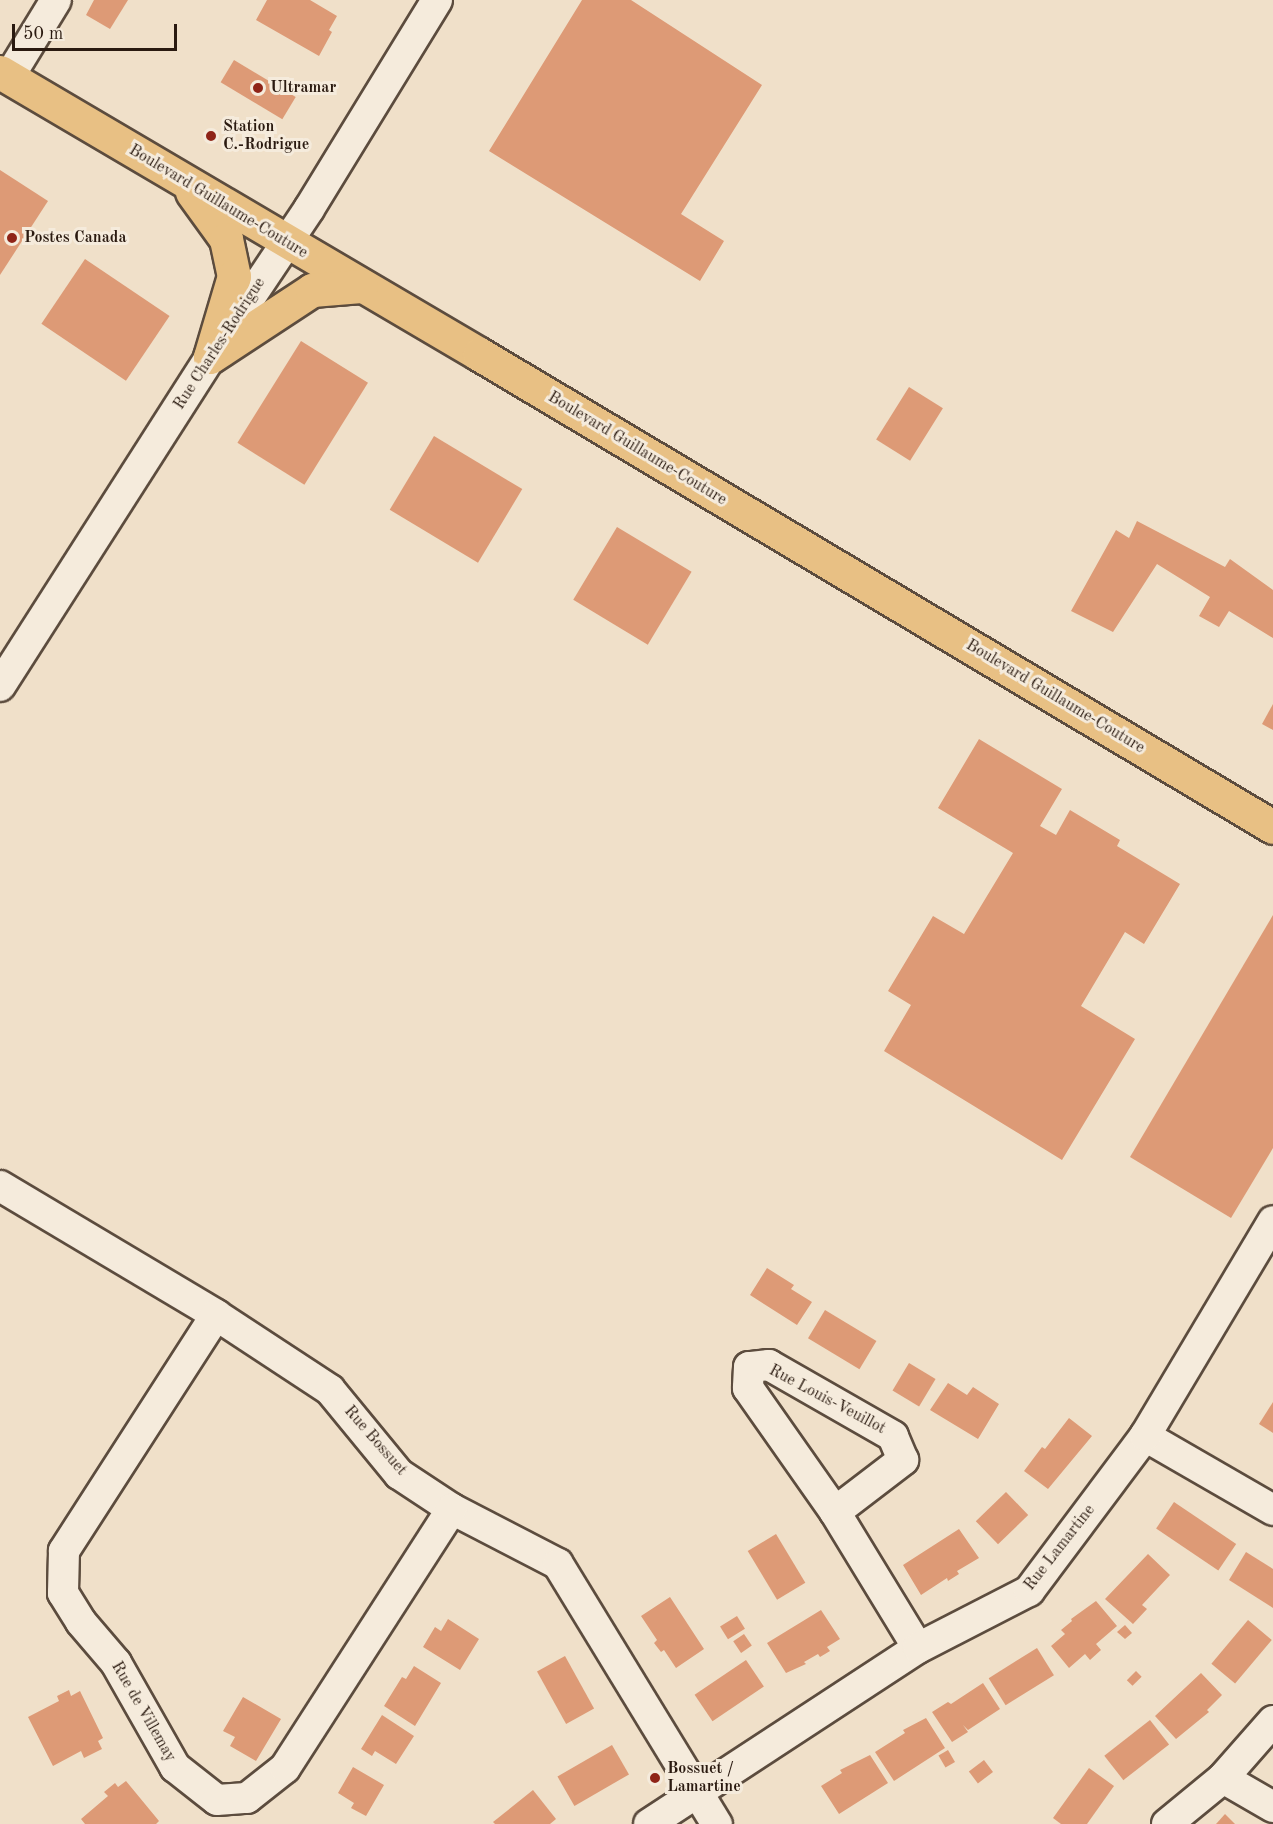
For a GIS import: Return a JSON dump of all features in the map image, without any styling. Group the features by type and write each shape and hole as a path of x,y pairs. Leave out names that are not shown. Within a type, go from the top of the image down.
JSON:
{"main road":[{"name":"Boulevard Guillaume-Couture","path":"4,75 360,286 480,354 1273,827"},
{"path":"183,181 226,239 234,276 210,357"},
{"path":"210,357 312,290 360,286"}],"street":[{"path":"4,75 56,0"},
{"name":"Rue Charles-Rodrigue","path":"0,686 210,357 288,242 437,0"},
{"name":"Rue Bossuet","path":"0,1186 216,1315 330,1390 399,1474 452,1509 558,1564 717,1824"},
{"name":"Rue Lamartine","path":"649,1824 918,1648 1029,1591 1144,1436 1273,1221"},
{"name":"Rue de Villemay","path":"216,1315 64,1551 63,1593 81,1623 116,1663 175,1767 217,1800 247,1798 285,1768 452,1509"},
{"name":"Rue Louis-Veuillot","path":"835,1512 903,1460 893,1436 769,1365 749,1367 748,1388 835,1512 918,1648"},
{"path":"1144,1436 1273,1510"},
{"path":"1167,1824 1223,1778 1273,1721"},
{"path":"1223,1778 1273,1807"}],"building":[{"path":"94,0 128,0 110,29 86,15"},
{"path":"267,0 310,0 337,16 329,30 332,32 319,56 256,20"},
{"path":"582,0 631,0 762,85 681,214 724,241 700,281 489,151"},
{"path":"234,60 296,97 282,119 221,82"},
{"name":"Postes Canada","path":"0,170 48,201 0,275"},
{"path":"85,259 170,316 126,381 41,324"},
{"path":"301,341 368,383 304,485 237,443"},
{"path":"909,387 943,408 910,461 876,440"},
{"path":"434,436 522,489 478,563 390,510"},
{"path":"1137,521 1225,567 1230,559 1273,590 1273,638 1229,611 1219,627 1199,616 1210,597 1157,564 1113,632 1071,611 1116,530 1129,538"},
{"path":"617,527 692,572 648,645 573,600"},
{"path":"1273,704 1273,730 1262,724"},
{"path":"979,739 1062,789 1040,826 1056,835 1070,810 1120,840 1117,846 1180,884 1144,944 1125,932 1081,1006 1135,1039 1062,1160 884,1051 911,1005 888,991 933,916 964,934 1013,853 938,808"},
{"path":"1273,915 1273,1148 1231,1218 1130,1157"},
{"path":"767,1268 794,1285 791,1289 812,1302 797,1325 750,1295"},
{"path":"825,1310 876,1341 859,1369 808,1338"},
{"path":"909,1363 936,1379 919,1406 893,1390"},
{"path":"948,1383 967,1395 973,1387 999,1404 978,1439 930,1410"},
{"path":"1273,1402 1273,1433 1259,1424"},
{"path":"1069,1418 1092,1436 1048,1489 1024,1471 1042,1447 1045,1449"},
{"path":"1006,1492 1028,1515 998,1544 976,1521"},
{"path":"1174,1502 1236,1544 1218,1570 1156,1529"},
{"path":"959,1529 979,1558 957,1571 959,1574 948,1581 947,1578 921,1595 903,1565"},
{"path":"776,1534 805,1583 777,1600 748,1551"},
{"path":"1246,1552 1273,1569 1273,1608 1229,1580"},
{"path":"1148,1554 1170,1575 1142,1605 1147,1609 1133,1624 1105,1599"},
{"path":"670,1597 704,1649 676,1668 664,1650 661,1652 654,1643 657,1640 641,1616"},
{"path":"1096,1601 1117,1626 1096,1644 1101,1650 1090,1660 1085,1654 1069,1668 1051,1646 1065,1634 1061,1630 1072,1621 1071,1619"},
{"path":"821,1610 840,1639 827,1647 830,1651 820,1657 818,1654 804,1662 806,1664 786,1673 767,1643"},
{"path":"737,1616 745,1629 728,1639 720,1627"},
{"path":"448,1619 479,1639 460,1670 423,1647 435,1627 441,1631"},
{"path":"1248,1620 1272,1640 1235,1684 1211,1664"},
{"path":"1125,1625 1132,1633 1125,1639 1117,1632"},
{"path":"744,1634 752,1646 741,1653 733,1641"},
{"path":"1037,1648 1054,1675 1006,1705 989,1678"},
{"path":"565,1656 594,1708 566,1724 537,1672"},
{"path":"746,1660 764,1687 712,1721 695,1695"},
{"path":"414,1666 441,1683 415,1726 384,1706 402,1677 406,1679"},
{"path":"1136,1671 1142,1677 1132,1686 1127,1680"},
{"path":"1201,1673 1222,1695 1207,1710 1209,1712 1176,1739 1155,1716"},
{"path":"983,1683 1000,1709 968,1730 963,1725 968,1732 952,1742 932,1712 948,1702 951,1704"},
{"path":"69,1690 71,1696 80,1691 103,1738 98,1741 102,1749 84,1758 81,1751 53,1766 28,1717 59,1701 57,1696"},
{"path":"243,1697 281,1719 256,1761 230,1746 235,1737 223,1731"},
{"path":"382,1715 414,1736 396,1764 375,1751 372,1756 361,1749"},
{"path":"926,1718 945,1748 894,1781 875,1752 905,1733 903,1730"},
{"path":"1150,1720 1169,1744 1123,1780 1104,1756"},
{"path":"612,1745 629,1774 574,1806 557,1776"},
{"path":"948,1750 955,1762 945,1768 938,1756"},
{"path":"870,1755 888,1783 839,1814 821,1786 842,1773 840,1770"},
{"path":"984,1760 993,1772 978,1783 969,1771"},
{"path":"353,1767 384,1785 366,1816 351,1808 354,1803 338,1793"},
{"path":"1089,1768 1114,1786 1087,1824 1061,1824 1053,1818"},
{"path":"126,1781 159,1821 156,1824 85,1824 81,1819 108,1796 104,1792 115,1783 118,1787"},
{"path":"533,1790 556,1819 550,1824 495,1824 493,1822"},
{"path":"1225,1814 1235,1824 1216,1824"}],"place":[{"name":"Ultramar","path":"258,88"},
{"name":"Station C.-Rodrigue","path":"211,136"},
{"name":"Postes Canada","path":"12,238"},
{"name":"Bossuet / Lamartine","path":"655,1778"}]}
